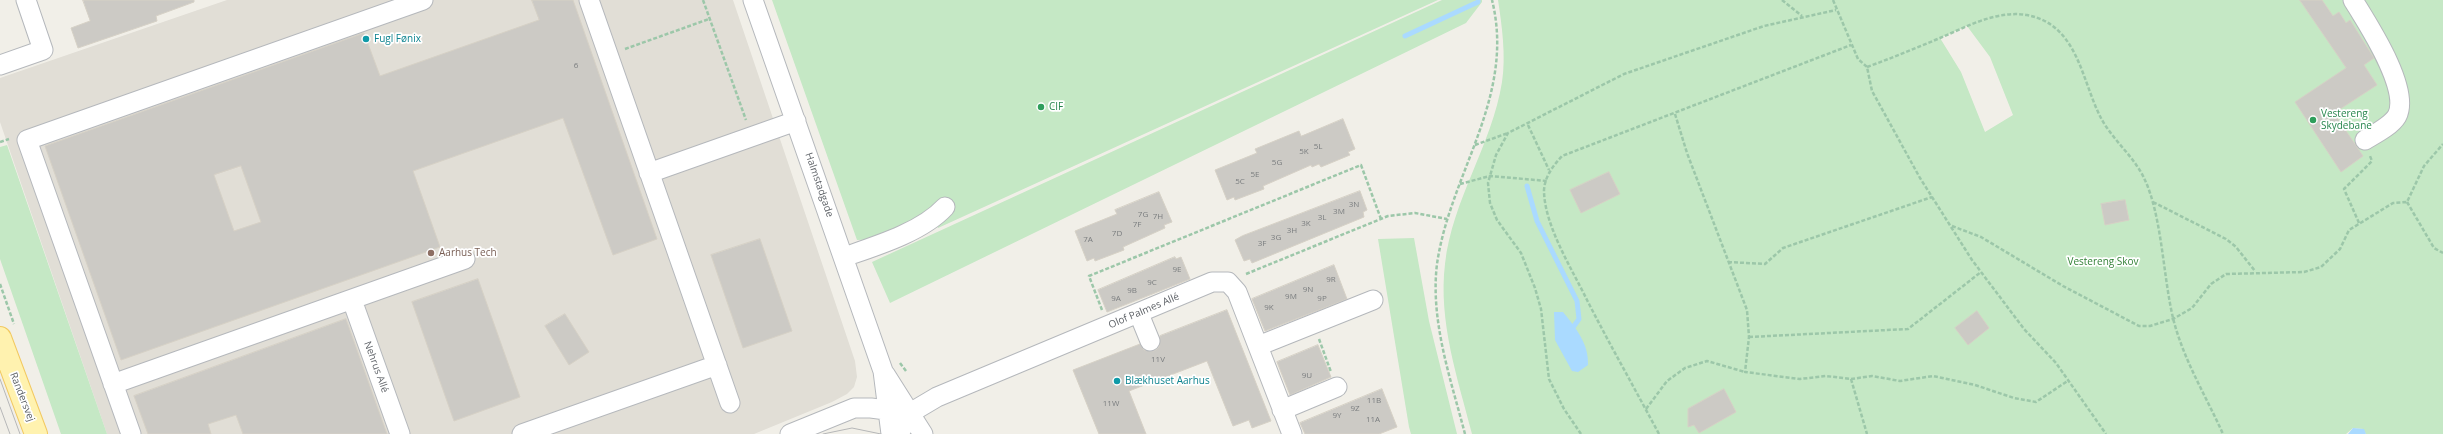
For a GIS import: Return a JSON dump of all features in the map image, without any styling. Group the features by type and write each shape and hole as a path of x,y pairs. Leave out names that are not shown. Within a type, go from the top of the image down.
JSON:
{"main road":[{"name":"Randersvej","path":"0,338 36,434"}],"street":[{"path":"0,65 43,50 26,0"},
{"path":"131,434 27,140 423,0"},
{"path":"589,0 730,403"},
{"name":"Halmstadgade","path":"753,0 883,371 891,434"},
{"path":"2353,0 2381,46 2394,78 2399,99 2397,116 2385,127 2365,140"},
{"path":"650,173 796,122"},
{"path":"844,257 876,246 934,219 945,207"},
{"path":"113,384 465,260"},
{"name":"Olof Palmes Allé","path":"910,413 978,378 1139,314 1212,282 1228,282"},
{"path":"1228,282 1237,292 1292,434"},
{"name":"Nehrus Allé","path":"352,300 400,434"},
{"path":"1258,346 1373,300"},
{"path":"1139,314 1150,340"},
{"path":"522,434 717,365"},
{"name":"Halmstadgade","path":"883,371 910,413"},
{"path":"1282,410 1338,387"},
{"path":"790,434 854,408 871,408 888,412 910,413"},
{"path":"899,434 910,413"},
{"path":"910,413 923,434"}],"path":[{"path":"702,0 747,123 754,122"},
{"path":"1465,434 1438,320 1437,265 1447,219 1459,184 1483,125 1494,83 1496,32 1492,0"},
{"path":"1782,0 1802,16"},
{"path":"1833,0 1836,10 1858,58 1867,67 1872,91 1932,197 1981,272 2024,329 2069,380 2106,434"},
{"path":"1475,145 1528,125 1574,98 1624,74 1709,44 1802,16 1836,10"},
{"path":"1867,67 1980,20 2026,15 2046,22 2063,33 2075,52 2102,120 2144,177 2152,202 2173,319 2200,387 2224,434"},
{"path":"608,55 709,19"},
{"path":"1659,434 1599,326 1569,265 1547,212 1544,189 1549,170 1562,156 1852,45"},
{"path":"1675,114 1687,153 1747,310 1749,338 1745,372"},
{"path":"1528,125 1549,170"},
{"path":"1508,133 1496,155 1488,183 1490,203 1497,220 1521,253 1535,288 1541,309 1549,379 1564,409 1581,434"},
{"path":"2359,223 2344,189 2372,161 2365,140"},
{"path":"2407,202 2424,166 2443,144"},
{"path":"1109,326 1089,276 1361,165 1381,218"},
{"path":"1459,184 1490,176 1547,180"},
{"path":"1728,262 1765,264 1784,248 1932,197"},
{"path":"2152,202 2226,239 2236,247 2255,272"},
{"path":"1952,226 1981,237 2063,286 2139,326 2150,326 2173,319 2192,308 2211,284 2226,274 2255,272 2304,272 2321,267 2340,249 2349,230 2393,203 2407,202"},
{"path":"2407,202 2434,248 2443,253"},
{"path":"1228,282 1381,218 1415,213 1447,219"},
{"path":"1749,338 1908,329 1981,272"},
{"path":"1313,324 1338,387"},
{"path":"1646,409 1667,381 1685,368 1707,361 1745,372 1800,379 1826,376 1851,379 1872,376 1900,381 1933,376 1975,384 2014,398 2036,402 2069,380"},
{"path":"1851,379 1867,434"}],"shaded area":[{"name":"Aarhus Tech","path":"227,0 733,0 855,361 857,377 854,387 847,394 832,402 754,434 107,434 0,122 0,78"}],"green space":[{"name":"CIF","path":"772,0 1438,0 938,228 931,213 879,239 857,240"},
{"path":"1442,0 1482,0 1482,2 1466,23 890,303 872,262"},
{"name":"Vestereng Skov","path":"1498,0 2443,0 2443,434 2366,434 2363,429 2353,428 2346,434 1472,434 1455,371 1447,329 1444,307 1445,264 1455,217 1490,128 1502,82 1504,51","holes":["1967,26 1990,57 2013,115 1985,132 1961,72 1940,38"]},
{"path":"7,145 107,434 61,434 0,259 0,147"},
{"path":"1414,238 1429,321 1457,434 1411,434 1409,427 1378,239"}],"water":[{"path":"1554,312 1563,312 1577,330 1584,343 1588,357 1588,365 1578,372 1572,371 1555,340"},
{"path":"2353,428 2364,429 2366,434 2348,434"}],"building":[{"path":"83,0 194,0 194,2 156,16 157,21 78,48 71,28 90,21"},
{"name":"Aarhus Tech","path":"532,0 573,0 657,239 613,255 563,118 413,171 440,247 121,360 45,146 364,33 380,76 539,20","holes":["241,166 261,222 234,231 214,175"]},
{"path":"2300,0 2322,0 2333,16 2339,12 2346,23 2350,20 2374,58 2364,65 2377,85 2334,113 2363,156 2341,172 2295,102 2346,68"},
{"path":"1343,119 1355,149 1348,152 1350,155 1321,167 1319,164 1312,167 1311,165 1263,186 1264,189 1235,200 1234,197 1227,200 1215,170 1257,153 1255,149 1299,131 1301,136"},
{"path":"1609,172 1620,194 1581,213 1570,190"},
{"path":"1360,191 1367,210 1363,212 1364,217 1252,263 1250,259 1244,261 1235,240"},
{"path":"1159,192 1172,222 1164,225 1165,228 1123,247 1124,250 1095,261 1094,258 1087,261 1075,231 1117,214 1115,210"},
{"path":"2125,200 2129,220 2105,225 2101,204"},
{"path":"760,239 792,331 743,348 711,255"},
{"path":"1175,257 1176,259 1181,257 1190,279 1107,312 1098,290"},
{"path":"1334,265 1347,299 1265,331 1252,299"},
{"path":"478,279 520,397 454,421 412,302"},
{"name":"Blækhuset Aarhus","path":"1227,310 1271,421 1252,428 1249,420 1233,426 1207,361 1129,391 1146,434 1099,434 1073,370 1140,344 1144,350 1154,351 1159,347 1160,336"},
{"path":"1977,311 1989,328 1968,345 1955,328"},
{"path":"565,314 589,352 569,365 545,326"},
{"path":"346,319 387,434 243,434 236,415 208,424 211,434 148,434 134,396"},
{"path":"1318,345 1331,377 1290,395 1277,362"},
{"path":"1382,389 1397,427 1379,434 1305,434 1300,423"},
{"path":"1724,389 1736,412 1699,433 1694,425 1688,427 1688,409"}],"waterway":[{"path":"1405,36 1478,2 1478,0"},
{"path":"1527,186 1537,221 1577,301 1579,319 1574,326"}],"tram line":[{"path":"0,379 20,434"},
{"path":"0,407 10,434"},
{"path":"823,434 852,428 881,434"}],"place":[{"name":"Fugl Fønix","path":"366,39"},
{"name":"CIF","path":"1041,107"},
{"name":"Vestereng Skydebane","path":"2313,120"},
{"name":"Aarhus Tech","path":"431,253"},
{"name":"Blækhuset Aarhus","path":"1117,381"}]}
